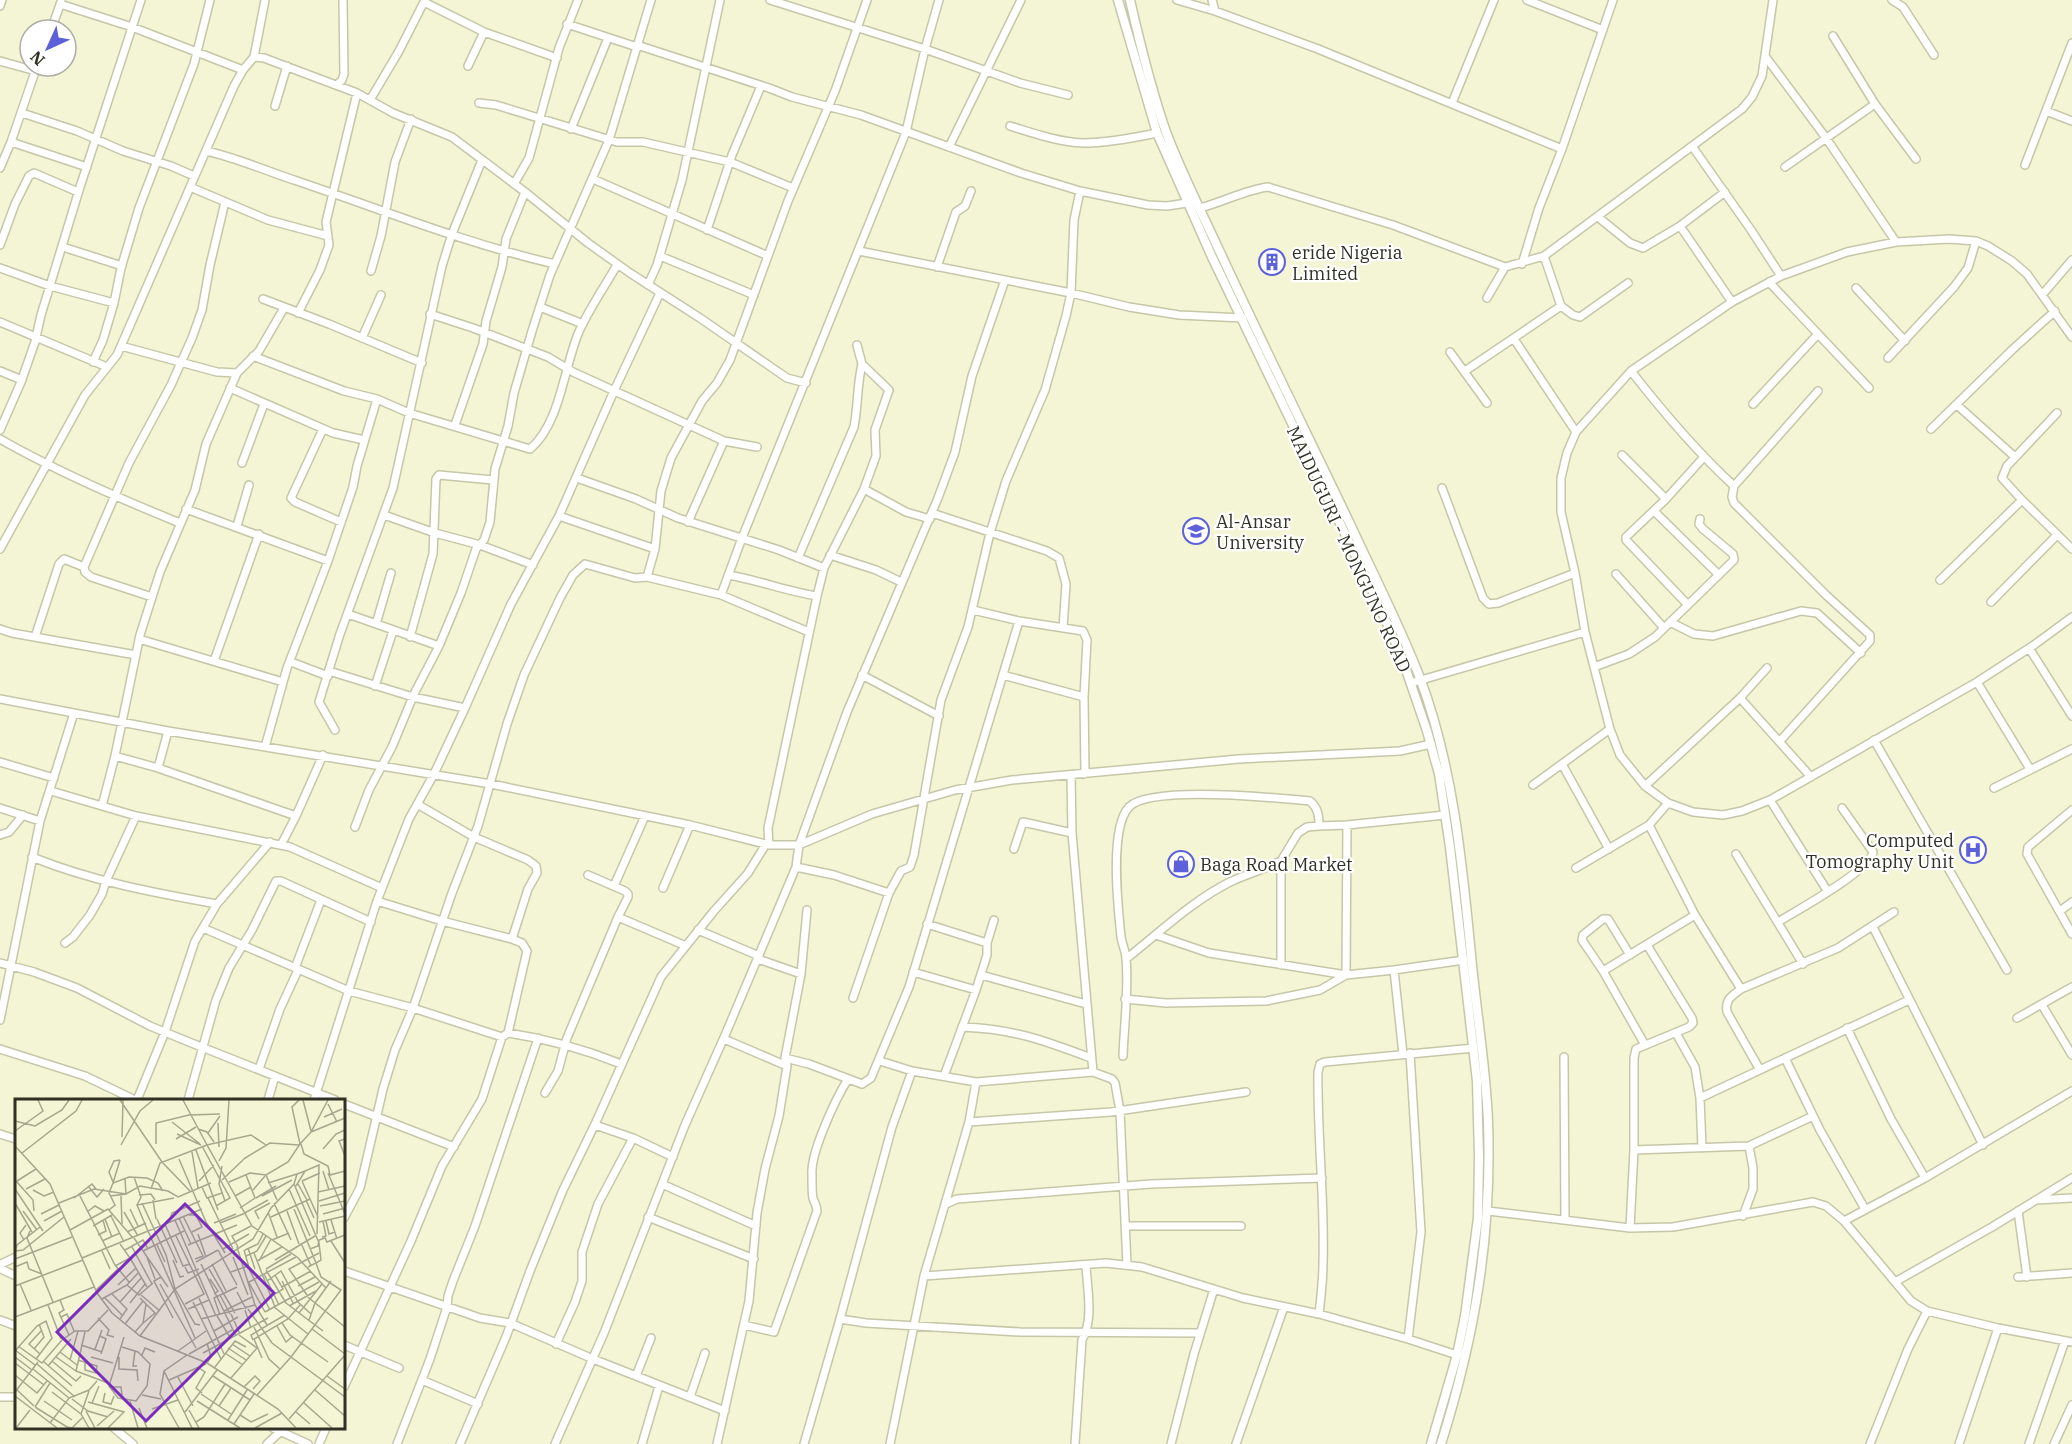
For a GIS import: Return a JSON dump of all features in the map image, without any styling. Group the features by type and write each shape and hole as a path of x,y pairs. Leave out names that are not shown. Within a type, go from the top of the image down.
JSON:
{"main road":[{"name":"MAIDUGURI - MONGUNO ROAD","path":"1118,0 1157,133 1187,203 1381,590 1421,681 1434,722 1451,795 1461,861 1484,1065 1488,1119 1488,1211 1483,1267 1469,1341 1441,1444"},
{"name":"MAIDUGURI - MONGUNO ROAD","path":"1130,0 1143,55 1167,132 1246,318 1401,656 1431,744 1446,815 1474,1048 1479,1125 1478,1218 1465,1316 1457,1355 1431,1444"}],"street":[{"path":"0,6 2,0"},
{"path":"0,430 22,380 36,338 78,192 141,0"},
{"path":"93,362 103,340 114,303 138,208 197,53 210,0"},
{"path":"0,549 85,395 121,346 194,176 243,70 254,57 265,0"},
{"path":"337,85 344,74 344,0"},
{"path":"514,184 529,158 567,24 578,0"},
{"path":"355,827 381,765 392,747 413,697 439,646 476,549 484,540 490,522 493,480 502,442 540,307 555,264 609,140 651,0"},
{"path":"648,285 660,256 682,180 720,0"},
{"path":"770,0 925,49 1020,83 1068,95"},
{"path":"648,577 655,549 661,491 671,458 702,401 717,383 730,360 793,188 828,107 867,0"},
{"path":"721,595 906,132 939,0"},
{"path":"949,147 1021,0"},
{"path":"1176,0 1215,11 1318,49 1562,149"},
{"path":"1212,0 1215,11"},
{"path":"1452,103 1494,0"},
{"path":"1527,0 1603,30"},
{"path":"1522,264 1539,208 1562,149 1613,0"},
{"path":"1200,208 1231,199 1252,189 1268,187 1393,225 1505,267 1522,264 1544,256 1742,109 1752,97 1762,76 1773,0"},
{"path":"1892,0 1903,7 1934,55"},
{"path":"370,100 425,1 484,32 557,58"},
{"path":"55,18 61,2 243,70"},
{"path":"567,24 792,98 861,115 1021,173 1080,191 1148,205 1167,206 1187,203"},
{"path":"468,66 484,32"},
{"path":"1833,36 1875,104 1916,159"},
{"path":"571,129 608,38"},
{"path":"2025,165 2072,43"},
{"path":"1765,56 1826,138 1896,242"},
{"path":"254,57 287,66 357,93 393,113 452,137 617,265 787,378 806,383"},
{"path":"0,61 18,65"},
{"path":"275,106 287,66"},
{"path":"0,168 33,78"},
{"path":"707,230 730,162 760,86"},
{"path":"298,313 320,270 329,245 326,222 357,93"},
{"path":"479,103 496,105 609,140 628,144 643,142 730,162 793,188"},
{"path":"1785,167 1875,104"},
{"path":"2046,111 2072,121"},
{"path":"22,113 96,139 123,152 194,176"},
{"path":"370,271 381,236 395,162 411,119"},
{"path":"1010,126 1045,137 1082,143 1128,139 1157,133"},
{"path":"11,142 87,167"},
{"path":"1692,146 1781,276"},
{"path":"206,150 242,160 385,213 505,253 555,264"},
{"path":"335,730 319,702 393,488 422,363 430,314 452,234 482,160"},
{"path":"0,245 15,204 29,176 34,173 78,192"},
{"path":"593,179 768,256"},
{"path":"190,187 268,220 328,236"},
{"path":"937,267 956,212 965,206 971,191"},
{"path":"853,998 889,893 901,871 910,867 914,855 941,700 973,610 990,533 1006,481 1048,381 1071,293 1074,220 1080,191"},
{"path":"455,426 486,333 486,321 505,253 506,239 525,192"},
{"path":"1598,217 1630,243 1644,248 1680,226 1725,192"},
{"path":"152,597 91,577 85,572 84,567 129,463 171,385 192,338 202,310 225,202"},
{"path":"1680,226 1732,302"},
{"path":"2071,621 1977,682 1770,800 1742,811 1723,815 1693,812 1668,804 1645,786 1620,754 1585,632 1561,512 1561,501 1562,478 1567,453 1576,432 1631,371 1732,302 1781,276 1847,252 1896,242 1949,239 1976,241 2012,261 2027,274 2072,337"},
{"path":"1888,358 1954,287 1968,267 1976,241"},
{"path":"63,247 122,266"},
{"path":"859,251 1071,293 1129,307 1179,315 1246,318"},
{"path":"660,256 754,295"},
{"path":"1544,256 1561,306 1573,315 1580,317 1628,283"},
{"path":"2042,295 2072,260"},
{"path":"253,356 344,391 377,399 409,413 530,449 536,444 551,417 583,324 617,265"},
{"path":"1487,298 1505,267"},
{"path":"0,268 50,286 114,303"},
{"path":"555,1444 593,1359 672,1157 796,867 799,845 823,774 862,675 931,516 954,452 972,376 1005,280"},
{"path":"1769,282 1869,388"},
{"path":"1856,288 1905,341"},
{"path":"0,963 77,988 165,1032 276,1076 315,1097 377,901 409,819 434,774 511,604 559,516 660,293"},
{"path":"362,338 381,294"},
{"path":"263,299 422,363"},
{"path":"1465,371 1561,306"},
{"path":"540,307 583,324"},
{"path":"102,806 115,756 139,639 152,597 195,490 206,444 237,373 259,351 284,308"},
{"path":"1931,429 2013,348 2055,311"},
{"path":"430,314 528,349 724,441 757,447"},
{"path":"0,322 107,367"},
{"path":"1753,404 1818,334"},
{"path":"1514,339 1576,432"},
{"path":"460,1444 563,1190 595,1125 661,977 748,873 768,844 768,828 824,568 864,489 876,456 875,430 889,390 862,364 856,345"},
{"path":"121,346 217,372 237,373"},
{"path":"1450,352 1487,403"},
{"path":"798,558 854,427 862,364"},
{"path":"0,371 22,380"},
{"path":"1631,371 1703,458 1734,486"},
{"path":"230,388 333,433 364,440"},
{"path":"1780,741 1861,653 1870,640 1870,635 1826,595 1734,503 1732,497 1734,486 1818,391"},
{"path":"265,747 283,682 354,487 357,466 377,399"},
{"path":"242,463 264,404"},
{"path":"1957,405 2015,457"},
{"path":"2057,413 2007,466 2002,477 2072,549"},
{"path":"323,429 291,498 295,502 341,522"},
{"path":"0,439 45,465 113,497 180,524"},
{"path":"688,522 724,441"},
{"path":"1622,455 1666,499"},
{"path":"1688,605 1626,540 1626,537 1666,499 1703,458"},
{"path":"410,637 433,554 436,479 439,475 493,480"},
{"path":"577,478 688,522 742,538 824,568"},
{"path":"237,526 249,485"},
{"path":"1442,488 1483,598 1489,604 1498,603 1575,573"},
{"path":"864,489 906,512 931,516 990,533 1047,551 1059,558 1066,584 1063,628"},
{"path":"1940,580 2022,500"},
{"path":"186,509 328,561"},
{"path":"1654,510 1719,575"},
{"path":"384,515 480,544 533,565"},
{"path":"559,516 655,549"},
{"path":"1594,667 1629,654 1664,628 1734,560 1699,524 1700,519"},
{"path":"214,661 259,534"},
{"path":"1991,602 2057,535"},
{"path":"830,555 876,570 902,582"},
{"path":"35,637 61,560 64,559 84,567"},
{"path":"345,1216 360,1188 395,1050 413,1008 442,921 474,837 524,675 560,598 576,571 585,564 635,578 648,577 721,595 809,632"},
{"path":"376,624 391,573"},
{"path":"1616,574 1664,628"},
{"path":"728,575 753,579 817,596"},
{"path":"973,610 1019,621 1083,631 1087,640 1084,697 1085,774"},
{"path":"1670,622 1694,634 1713,636 1801,610 1809,611 1817,613 1861,653"},
{"path":"348,614 439,646"},
{"path":"785,1058 862,1084 868,1081 880,1061 913,972 1019,621"},
{"path":"0,629 136,655"},
{"path":"375,686 393,631"},
{"path":"1411,683 1585,632"},
{"path":"139,639 283,682"},
{"path":"2029,648 2072,716"},
{"path":"291,662 413,697 465,708"},
{"path":"1645,786 1740,698 1767,668"},
{"path":"862,675 939,716"},
{"path":"1003,675 1084,697"},
{"path":"1977,682 2030,769"},
{"path":"1740,698 1811,777"},
{"path":"0,699 168,731 491,784 690,825 768,844 799,845 872,814 968,788 1012,780 1239,759 1400,751 1431,744"},
{"path":"0,1020 40,821 74,713"},
{"path":"1533,785 1611,729"},
{"path":"158,768 168,731"},
{"path":"1874,740 2007,970"},
{"path":"1994,788 2072,749"},
{"path":"281,844 297,816 323,755"},
{"path":"115,756 158,768 297,816"},
{"path":"0,762 54,778"},
{"path":"1562,764 1609,849"},
{"path":"1071,776 1072,833 1092,1072"},
{"path":"51,791 180,827 281,844 382,888"},
{"path":"1123,1056 1126,959 1121,938 1116,875 1120,823 1129,807 1136,802 1148,799 1191,795 1249,795 1310,801 1316,806 1319,825"},
{"path":"1770,800 1828,892"},
{"path":"417,804 474,837 528,860 536,866 537,873 528,890 512,939"},
{"path":"1576,868 1649,825 1668,804"},
{"path":"0,808 40,821"},
{"path":"1778,922 1828,892 1873,858 1873,852 1842,808"},
{"path":"2072,810 2028,847 2027,854 2072,934"},
{"path":"0,835 9,832 23,815"},
{"path":"1126,959 1196,904 1230,883 1281,861 1298,833 1307,827 1446,815"},
{"path":"65,943 73,937 90,915 102,894 136,816"},
{"path":"614,886 645,816"},
{"path":"1014,849 1023,822 1072,833"},
{"path":"663,888 690,825"},
{"path":"1346,975 1347,825"},
{"path":"1649,825 1695,915 1741,989"},
{"path":"137,1099 165,1032 195,941 217,904 270,842"},
{"path":"1736,854 1803,964"},
{"path":"32,857 106,881 217,904"},
{"path":"1281,861 1281,965"},
{"path":"796,867 834,875 889,893"},
{"path":"546,1093 558,1071 567,1038 628,894 588,875"},
{"path":"189,1099 216,1000 229,968 276,881 371,922"},
{"path":"259,1069 321,900"},
{"path":"345,1385 388,1286 411,1241 442,1166 482,1099 505,1035 527,951 522,943 512,939 377,901"},
{"path":"2060,911 2072,902"},
{"path":"717,1444 750,1301 756,1226 765,1169 787,1066 785,1058 801,974 807,910"},
{"path":"1760,1070 1727,1012 1726,1004 1730,997 1741,989 1838,948 1894,912"},
{"path":"1603,971 1695,915"},
{"path":"618,917 686,946"},
{"path":"1630,955 1608,919 1603,919 1582,935 1582,940 1646,1045"},
{"path":"944,1076 981,975 993,920"},
{"path":"927,924 987,943"},
{"path":"1873,927 1983,1145"},
{"path":"202,928 349,991 505,1035 538,1038 592,1053 621,1064"},
{"path":"698,930 758,958 801,974"},
{"path":"1156,935 1209,953 1346,975 1464,960"},
{"path":"1630,1228 1636,1049 1676,1033 1693,1023 1647,945"},
{"path":"1394,970 1407,1054 1421,1232 1408,1339"},
{"path":"913,972 976,990"},
{"path":"981,975 1086,1004"},
{"path":"1125,999 1166,1003 1266,1001 1320,990 1346,975"},
{"path":"2017,1018 2072,987"},
{"path":"1700,1098 1909,1000"},
{"path":"2042,1005 2072,1055"},
{"path":"962,1027 1008,1030 1035,1037 1091,1058"},
{"path":"1847,1028 1886,1109 1925,1178"},
{"path":"1676,1033 1695,1067 1700,1098 1702,1148"},
{"path":"397,1444 423,1380 447,1307 450,1289 475,1226 538,1038"},
{"path":"724,1039 787,1066"},
{"path":"1319,1314 1323,1264 1322,1178 1317,1124 1317,1072 1320,1064 1474,1048"},
{"path":"0,1049 85,1076 132,1099"},
{"path":"1564,1058 1565,1220"},
{"path":"1785,1058 1813,1116 1865,1209"},
{"path":"880,1061 912,1071 976,1082 1092,1072 1112,1079 1115,1083 1120,1111 1127,1265"},
{"path":"804,1444 887,1146 912,1071"},
{"path":"269,1099 276,1076"},
{"path":"744,1325 774,1332 817,1211 812,1196 814,1186 812,1172 822,1134 837,1095 848,1079"},
{"path":"890,1444 924,1276 969,1122 976,1082"},
{"path":"969,1122 1120,1111 1246,1092"},
{"path":"1844,1221 1925,1178 2072,1092"},
{"path":"345,1104 454,1147"},
{"path":"1634,1150 1749,1146 1813,1116"},
{"path":"595,1125 633,1138 672,1157"},
{"path":"0,1134 15,1138"},
{"path":"556,1344 582,1281 582,1252 598,1204 633,1138"},
{"path":"1743,1216 1753,1189 1753,1168 1749,1146"},
{"path":"946,1204 957,1199 1125,1186 1322,1178"},
{"path":"1896,1282 2072,1178"},
{"path":"662,1184 756,1226"},
{"path":"2034,1201 2072,1198"},
{"path":"1488,1211 1630,1228 1673,1227 1813,1202 1826,1206 1844,1221 1911,1301 1927,1311 2068,1342 2029,1444"},
{"path":"2018,1211 2027,1276"},
{"path":"648,1217 754,1259"},
{"path":"1126,1226 1241,1226"},
{"path":"15,1257 1,1263 1,1269 15,1276"},
{"path":"924,1276 1106,1263 1127,1265 1243,1298 1319,1314 1457,1355"},
{"path":"1075,1444 1082,1340 1087,1331 1086,1265"},
{"path":"345,1271 480,1318 510,1323 556,1344 725,1411"},
{"path":"2018,1277 2072,1273"},
{"path":"1171,1444 1214,1289"},
{"path":"1236,1444 1284,1307"},
{"path":"1870,1444 1908,1349 1927,1311"},
{"path":"840,1319 915,1327 1020,1332 1200,1333"},
{"path":"0,1320 15,1326"},
{"path":"1959,1444 1998,1328"},
{"path":"636,1376 651,1338"},
{"path":"345,1345 399,1368"},
{"path":"690,1397 705,1353"},
{"path":"423,1380 478,1404"},
{"path":"642,1444 659,1386"},
{"path":"2054,1444 2072,1405"},
{"path":"115,1429 133,1444"},
{"path":"276,1429 308,1444"},
{"path":"319,1444 326,1429"},
{"path":"267,1444 281,1431"}],"place":[{"name":"eride Nigeria Limited","path":"1272,262"},
{"name":"Al-Ansar University","path":"1196,531"},
{"name":"Computed Tomography Unit","path":"1973,850"},
{"name":"Baga Road Market","path":"1181,864"}]}
